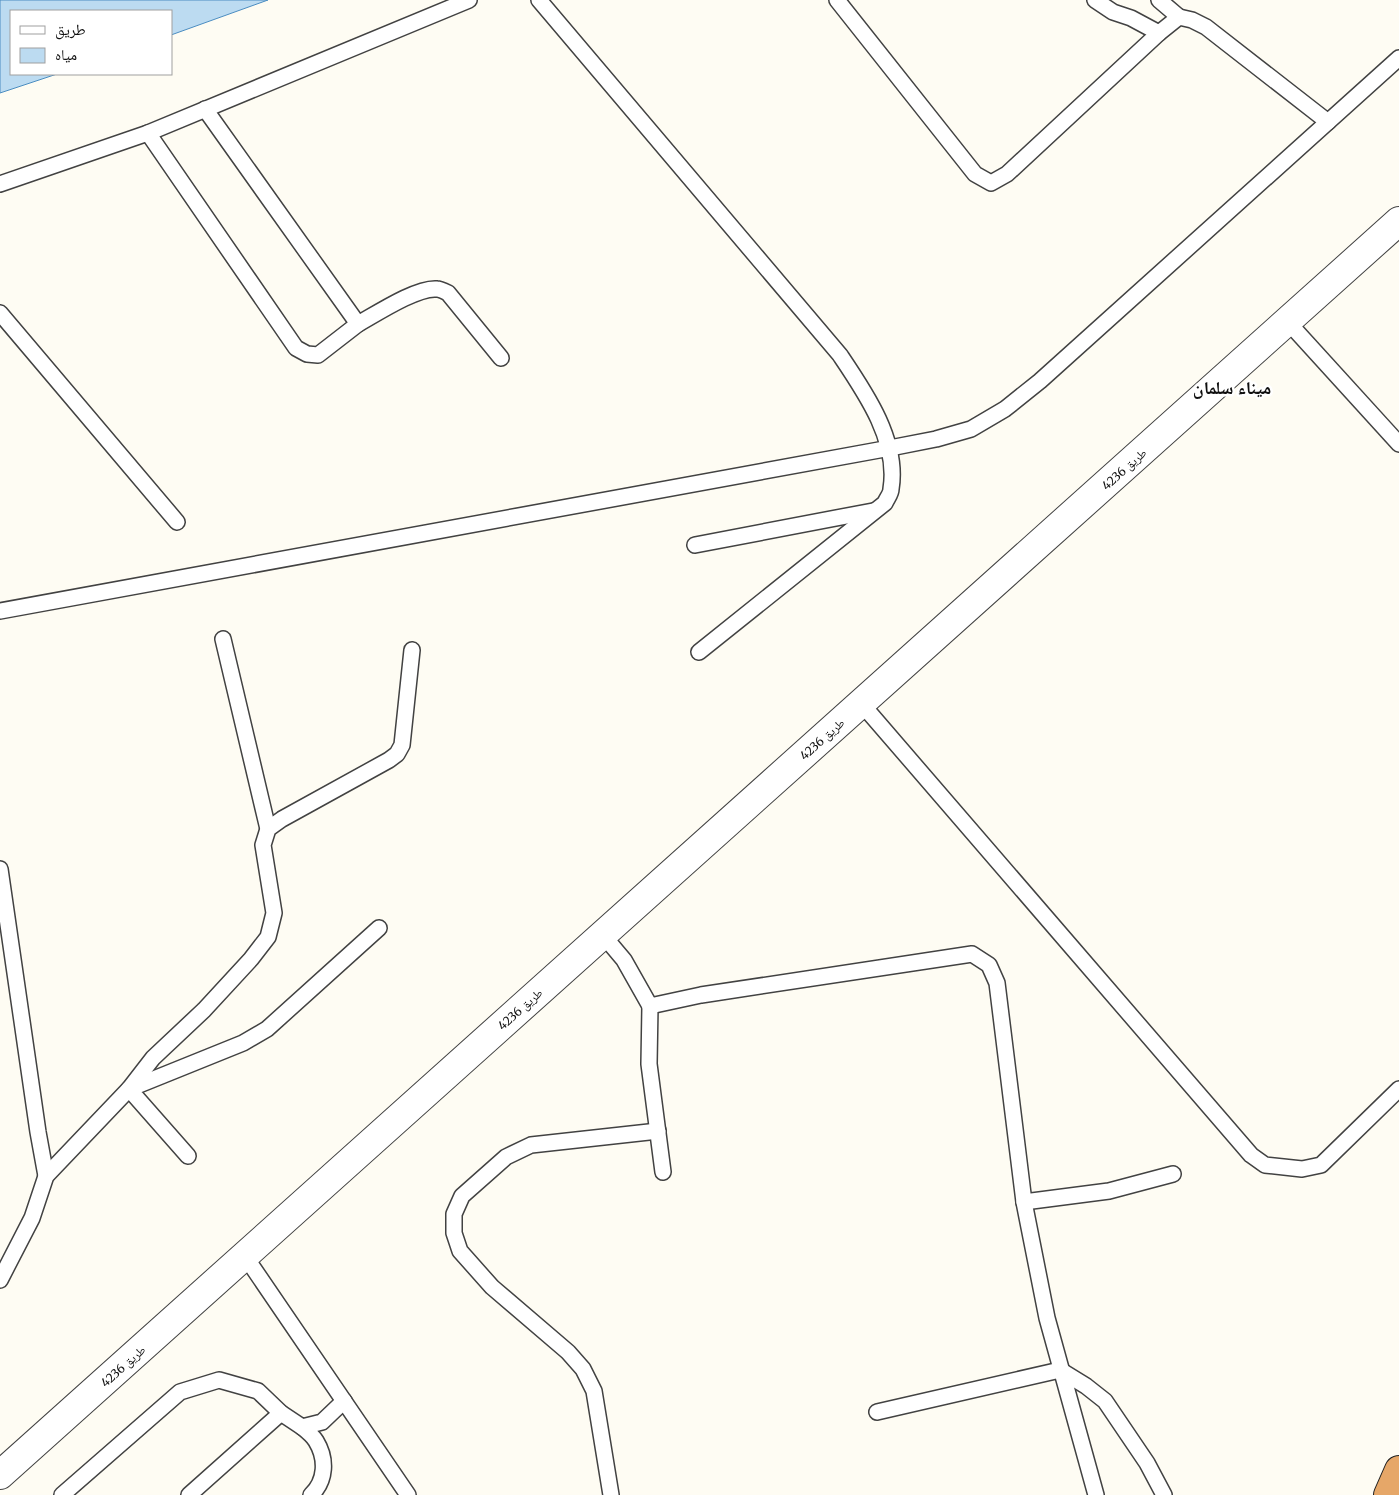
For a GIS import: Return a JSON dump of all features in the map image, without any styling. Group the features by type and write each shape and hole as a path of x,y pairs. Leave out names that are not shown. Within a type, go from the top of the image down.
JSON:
{"highway":[{"path":"1388,1495 1399,1470"}],"street":[{"name":"طريق 4236","path":"0,1475 1399,222"}],"lane":[{"path":"0,184 148,133 469,0"},
{"path":"539,0 840,355 871,405 890,448 891,491 885,503 699,652"},
{"path":"837,0 975,174 991,182 1007,174 1159,33 1179,18"},
{"path":"1096,0 1112,12 1131,18 1159,33"},
{"path":"1159,0 1179,18 1192,20 1206,27 1328,122"},
{"path":"0,611 890,448 936,439 971,429 1005,409 1040,381 1399,58"},
{"path":"204,109 358,324"},
{"path":"148,133 296,348 307,354 318,355 358,324 393,304 425,289 438,288 448,293 501,358"},
{"path":"0,313 177,522"},
{"path":"1288,322 1399,444"},
{"path":"694,545 874,511"},
{"path":"0,1280 32,1218 46,1176 129,1089 154,1058 204,1010 251,959 268,937 274,913 263,845 268,829 223,639"},
{"path":"268,829 282,819 397,754 402,745 412,650"},
{"path":"861,703 1251,1155 1265,1165 1302,1169 1321,1165 1399,1089"},
{"path":"0,869 46,1176"},
{"path":"129,1089 243,1043 267,1029 379,928"},
{"path":"602,936 624,960 650,1006 649,1064 663,1172"},
{"path":"650,1006 702,995 972,954 989,965 997,983 1024,1202 1047,1318 1096,1495"},
{"path":"129,1089 188,1156"},
{"path":"611,1495 594,1391 583,1369 568,1352 492,1287 460,1251 454,1233 454,1214 462,1196 506,1156 531,1145 658,1130"},
{"path":"1024,1202 1109,1191 1173,1174"},
{"path":"245,1256 404,1493"},
{"path":"877,1412 1060,1370 1086,1386 1104,1401 1147,1463 1164,1495"},
{"path":"62,1495 180,1392 219,1380 258,1391 281,1413 302,1427 315,1440 323,1455 323,1472 319,1488 311,1495"},
{"path":"302,1427 322,1422 344,1401"},
{"path":"190,1495 281,1413"}],"water":[{"path":"0,0 268,0 172,35 172,10 10,10 10,75 54,75 0,93"}],"district":[{"name":"ميناء سلمان","path":"1232,387"}]}
